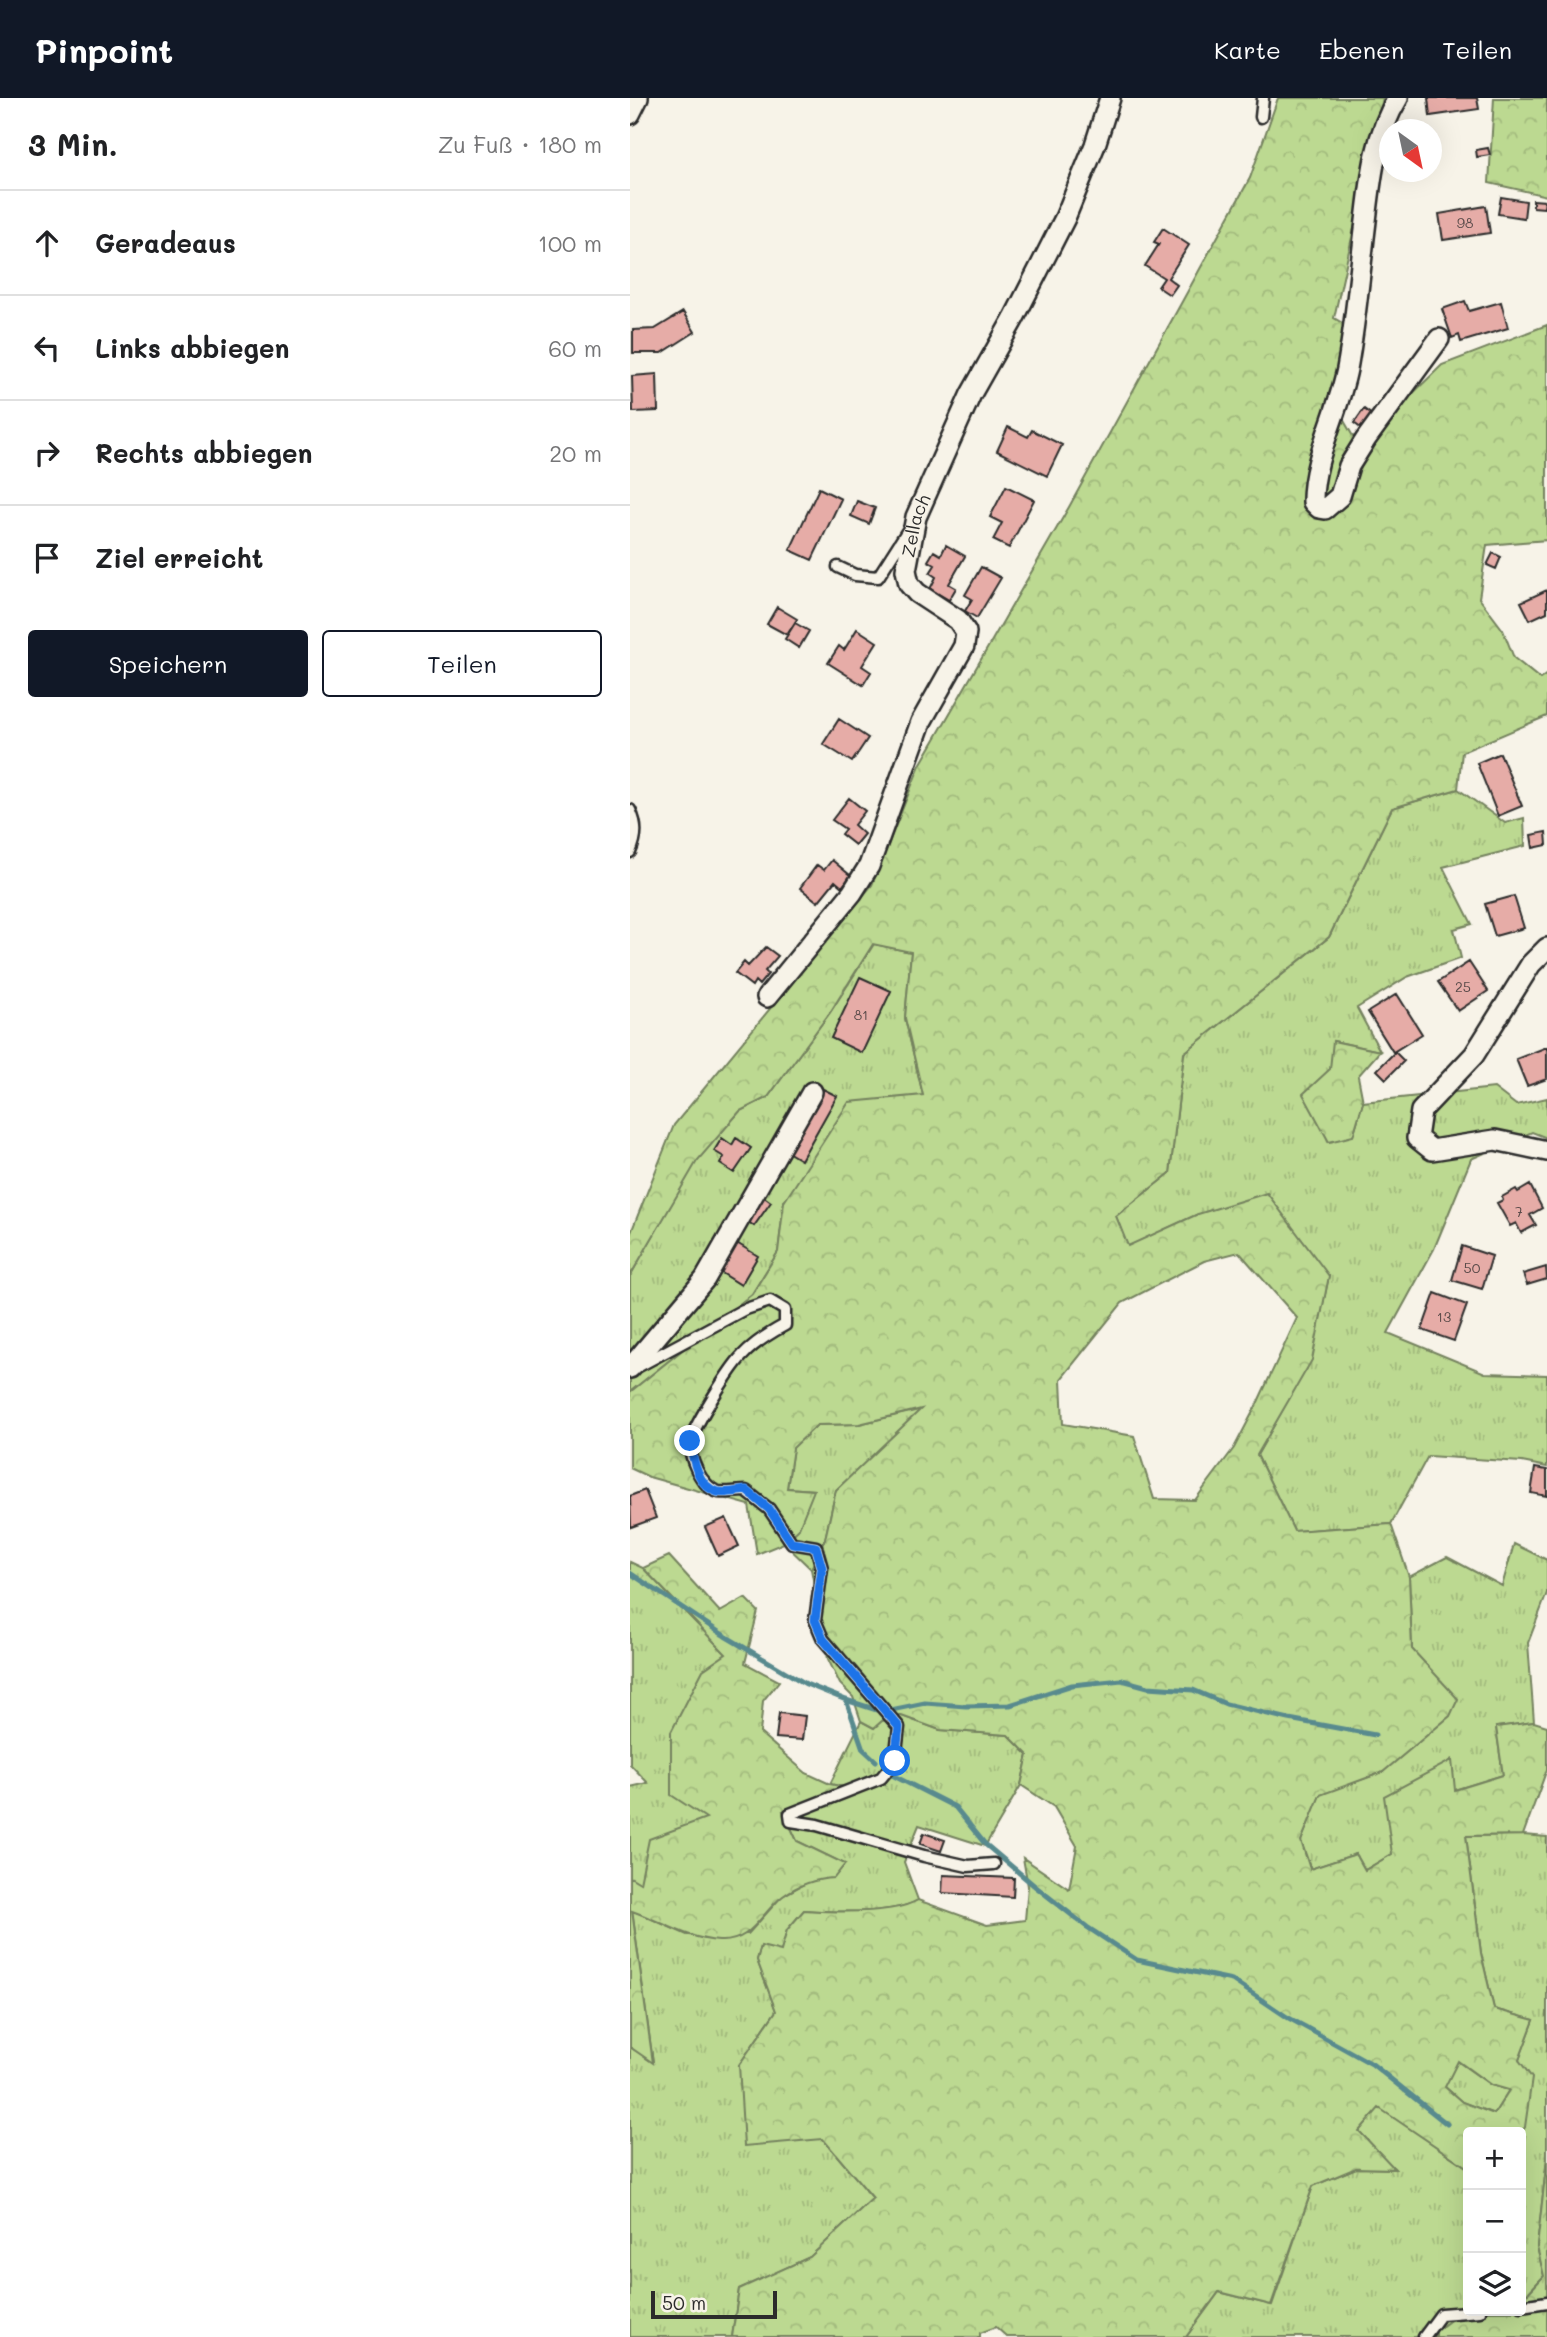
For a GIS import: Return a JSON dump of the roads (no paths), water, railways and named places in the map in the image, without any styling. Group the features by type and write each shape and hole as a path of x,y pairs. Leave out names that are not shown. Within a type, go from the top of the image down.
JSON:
{"street":[{"path":"630,114 638,98"},
{"name":"Zellach","path":"767,997 852,893 869,866 921,722 964,646 966,632 958,620 917,593 909,584 906,570 916,517 971,394 1014,318 1065,218 1095,145 1110,98"},
{"path":"1398,98 1382,128 1375,160 1347,370 1317,470 1313,502 1319,508 1325,509 1340,496 1349,466 1366,439 1440,339"},
{"path":"1547,948 1531,964 1474,1055 1421,1111 1417,1138 1432,1150 1496,1140 1547,1151"},
{"path":"630,1369 705,1279 812,1093"}],"lane":[{"path":"1261,117 1263,98"},
{"path":"838,567 855,575 878,577 916,517"},
{"path":"630,810 636,827 635,841 630,852"},
{"path":"630,1369 743,1310 770,1301 785,1310 785,1325 770,1332 741,1357 716,1394 690,1441 692,1456 702,1483 717,1492 746,1490 769,1509 792,1543 816,1547 822,1568 815,1620 823,1639 899,1727 895,1761 881,1778 790,1814 792,1822 817,1825 968,1866 995,1864"},
{"path":"1526,2305 1547,2302"},
{"path":"1424,2337 1441,2314 1463,2312"}],"waterway":[{"path":"630,1573 725,1636 806,1684 846,1700 863,1749 876,1761"},
{"path":"891,1710 925,1703 1010,1705 1072,1685 1122,1680 1148,1687 1193,1690 1226,1704 1375,1735"},
{"path":"846,1700 883,1712"},
{"path":"890,1774 955,1807 985,1844 1036,1887 1087,1927 1137,1960 1232,1980 1287,2017 1372,2064 1447,2124"}]}
